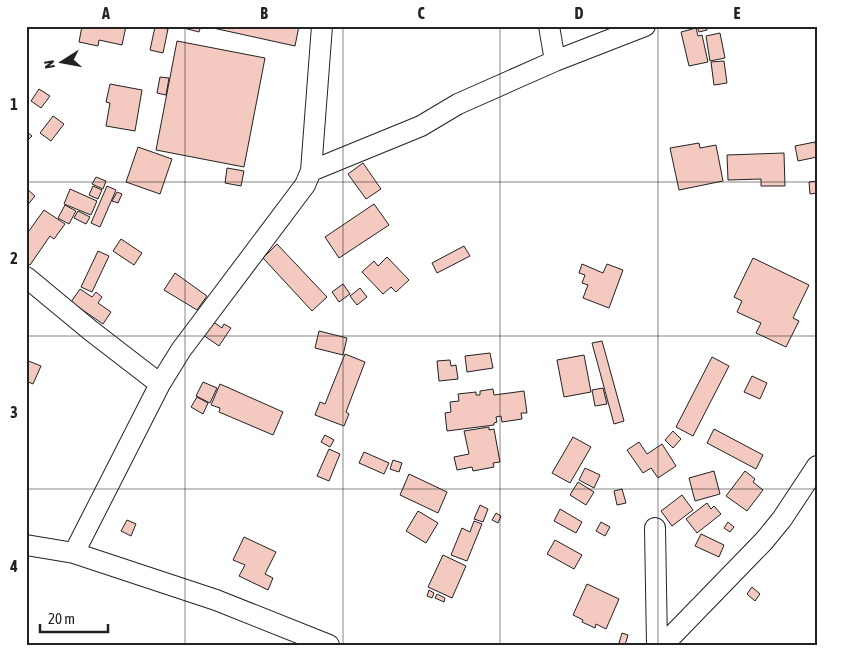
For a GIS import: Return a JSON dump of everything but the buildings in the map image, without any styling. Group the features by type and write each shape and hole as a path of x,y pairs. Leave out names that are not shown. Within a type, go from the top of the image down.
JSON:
{"street":[{"path":"74,553 160,384 181,350 304,185 311,171 322,26"},
{"path":"548,26 555,61"},
{"path":"311,171 421,126 458,104 555,61 645,26"},
{"path":"26,277 160,384"},
{"path":"663,645 764,541 782,519 817,466"},
{"path":"655,528 657,645"},
{"path":"26,545 74,553 216,600 329,645"}]}
